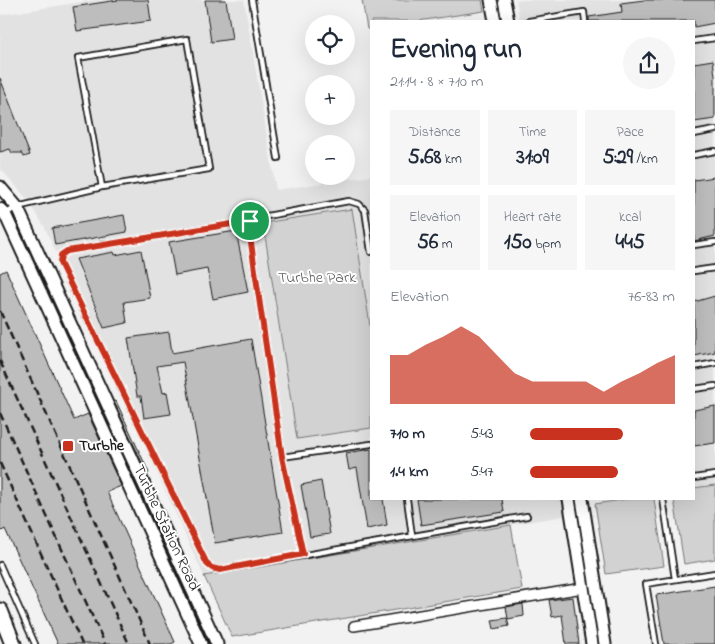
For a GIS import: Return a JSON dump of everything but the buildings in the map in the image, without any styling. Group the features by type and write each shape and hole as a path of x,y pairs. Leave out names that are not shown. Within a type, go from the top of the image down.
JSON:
{"main road":[{"path":"0,611 13,644"}],"street":[{"path":"491,0 495,20"},
{"path":"504,0 508,20"},
{"name":"Turbhe Station Road","path":"0,187 17,206 217,644"},
{"name":"Turbhe Station Road","path":"2,211 202,644"},
{"path":"52,317 65,311"},
{"path":"113,452 126,446"},
{"path":"569,500 592,644"},
{"path":"582,500 605,644"},
{"path":"177,590 190,584"},
{"path":"354,626 583,588"}],"lane":[{"path":"252,0 278,158"},
{"path":"535,20 584,12 585,20"},
{"path":"695,42 715,38"},
{"path":"2,211 102,187 209,169 187,39 78,58 102,187"},
{"path":"695,134 715,130"},
{"path":"695,154 715,151"},
{"path":"370,245 365,210 359,204 350,201 256,218 250,221 67,251 61,255 60,263 207,564 212,568 220,570 527,516"},
{"path":"365,210 370,209"},
{"path":"250,221 249,229 282,457 303,554"},
{"path":"695,245 715,242"},
{"path":"695,271 715,268"},
{"path":"695,367 715,363"},
{"path":"695,389 715,386"},
{"path":"282,457 370,444"},
{"path":"695,478 715,475"},
{"path":"406,500 412,536"},
{"path":"662,500 676,579"},
{"path":"0,565 35,644"},
{"path":"656,644 646,584 715,573"}],"shaded area":[{"path":"94,0 244,0 276,190 310,185 355,185 355,178 370,176 370,500 562,500 564,516 204,576 44,226 28,200 0,168 0,15"},
{"path":"516,0 715,0 715,485 695,488 695,20 520,20"}],"green space":[{"path":"362,0 482,0 484,11 425,20 370,20 370,29 367,29"},
{"name":"Turbhe Park","path":"352,209 370,326 370,428 297,439 263,223"},
{"path":"715,485 715,559 684,564 674,500 695,500 695,488"},
{"path":"621,500 654,500 664,566 606,574 595,504"},
{"path":"511,525 522,589 232,637 204,576"}],"railway":[{"path":"0,311 150,644"},
{"path":"0,361 129,644"},
{"path":"0,413 105,644"},
{"path":"0,463 82,644"}],"place":[{"name":"Turbhe","path":"68,446"}],"route":[{"path":"250,221 249,229 282,457 303,554 220,570 212,568 207,564 60,263 61,255 67,251 250,221"}]}
